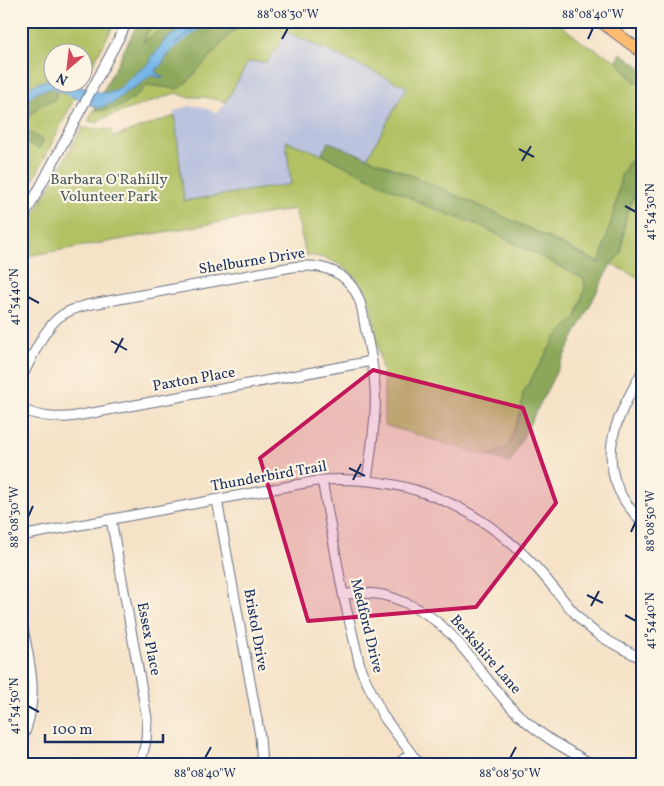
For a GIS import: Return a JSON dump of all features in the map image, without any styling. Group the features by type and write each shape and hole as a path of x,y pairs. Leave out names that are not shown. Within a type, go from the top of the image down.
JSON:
{"main road":[{"path":"600,21 643,54"}],"street":[{"path":"21,223 128,21"},
{"name":"Shelburne Drive","path":"21,378 46,332 59,317 76,308 304,266 323,267 340,274 350,284 360,302 372,361 376,411 367,480"},
{"name":"Paxton Place","path":"21,409 50,418 70,417 372,361"},
{"path":"643,370 618,416 612,435 611,449 614,479 624,500 643,525"},
{"name":"Thunderbird Trail","path":"21,536 322,480 367,480 400,485 454,505 504,537 534,565 588,626 610,641 643,659"},
{"name":"Medford Drive","path":"322,480 343,594 356,655 364,679 383,716 420,765"},
{"name":"Bristol Drive","path":"217,500 260,736 262,765"},
{"name":"Essex Place","path":"111,519 147,718 146,741 140,765"},
{"name":"Berkshire Lane","path":"343,594 378,594 395,598 433,617 450,633 496,690 525,722 552,742 594,765"},
{"path":"21,618 33,686 32,708 28,726 21,743"},
{"path":"396,765 410,753"}],"highlighted area":[{"path":"373,370 523,408 556,503 476,607 308,621 260,458"}],"shaded area":[{"path":"287,32 407,87 367,158 329,142 321,154 286,141 291,184 184,201 174,111 189,106 200,106 218,113 248,62 267,62"}],"green space":[{"path":"21,21 116,21 92,65 92,42 42,42 42,92 78,92 21,205"},
{"path":"139,21 153,21 143,42 172,21 193,21 165,40 151,62 120,88 112,92 102,93"},
{"path":"153,21 172,21 142,43"},
{"path":"204,21 247,21 239,25 187,82 178,89 147,85 124,105 110,110 94,110 96,107 105,106 113,102 150,75 164,77 155,71 177,42"},
{"path":"247,21 556,21 582,42 617,61 631,78 643,88 643,133 621,176 616,204 600,263 455,195 367,158 407,87 287,32 267,62 248,62 226,102 204,97 187,97 176,93 106,117 97,123 88,121 94,110 110,110 124,105 147,85 187,82 239,25"},
{"path":"621,53 643,69 643,88 631,78 617,61"},
{"path":"36,92 56,92 55,100 35,110 22,128 44,141 39,149 21,141 21,107"},
{"name":"Barbara O'Rahilly Volunteer Park","path":"175,116 184,201 291,184 286,141 321,154 427,206 483,227 584,279 585,288 576,317 556,337 523,393 521,411 508,447 488,456 384,425 384,382 371,305 361,285 347,270 329,259 306,255 295,209 21,257 21,239 82,128 111,130 113,137"},
{"path":"329,142 415,177 516,222 599,263 616,204 621,176 630,160 643,172 626,216 621,253 611,264 510,463 488,456 508,447 521,411 523,393 556,337 576,317 585,288 584,279 483,227 427,206 321,154"},
{"path":"643,173 643,280 611,264 621,253 626,216"}],"water":[{"path":"193,21 204,21 177,42 159,68 155,70 163,78 150,75 115,102 98,108 61,92 92,92 92,90 102,93 112,92 120,88 151,62 151,56 154,55 165,40"},
{"path":"42,81 42,90 36,92 21,107 21,95"}],"waterway":[{"path":"169,51 208,21"}]}
